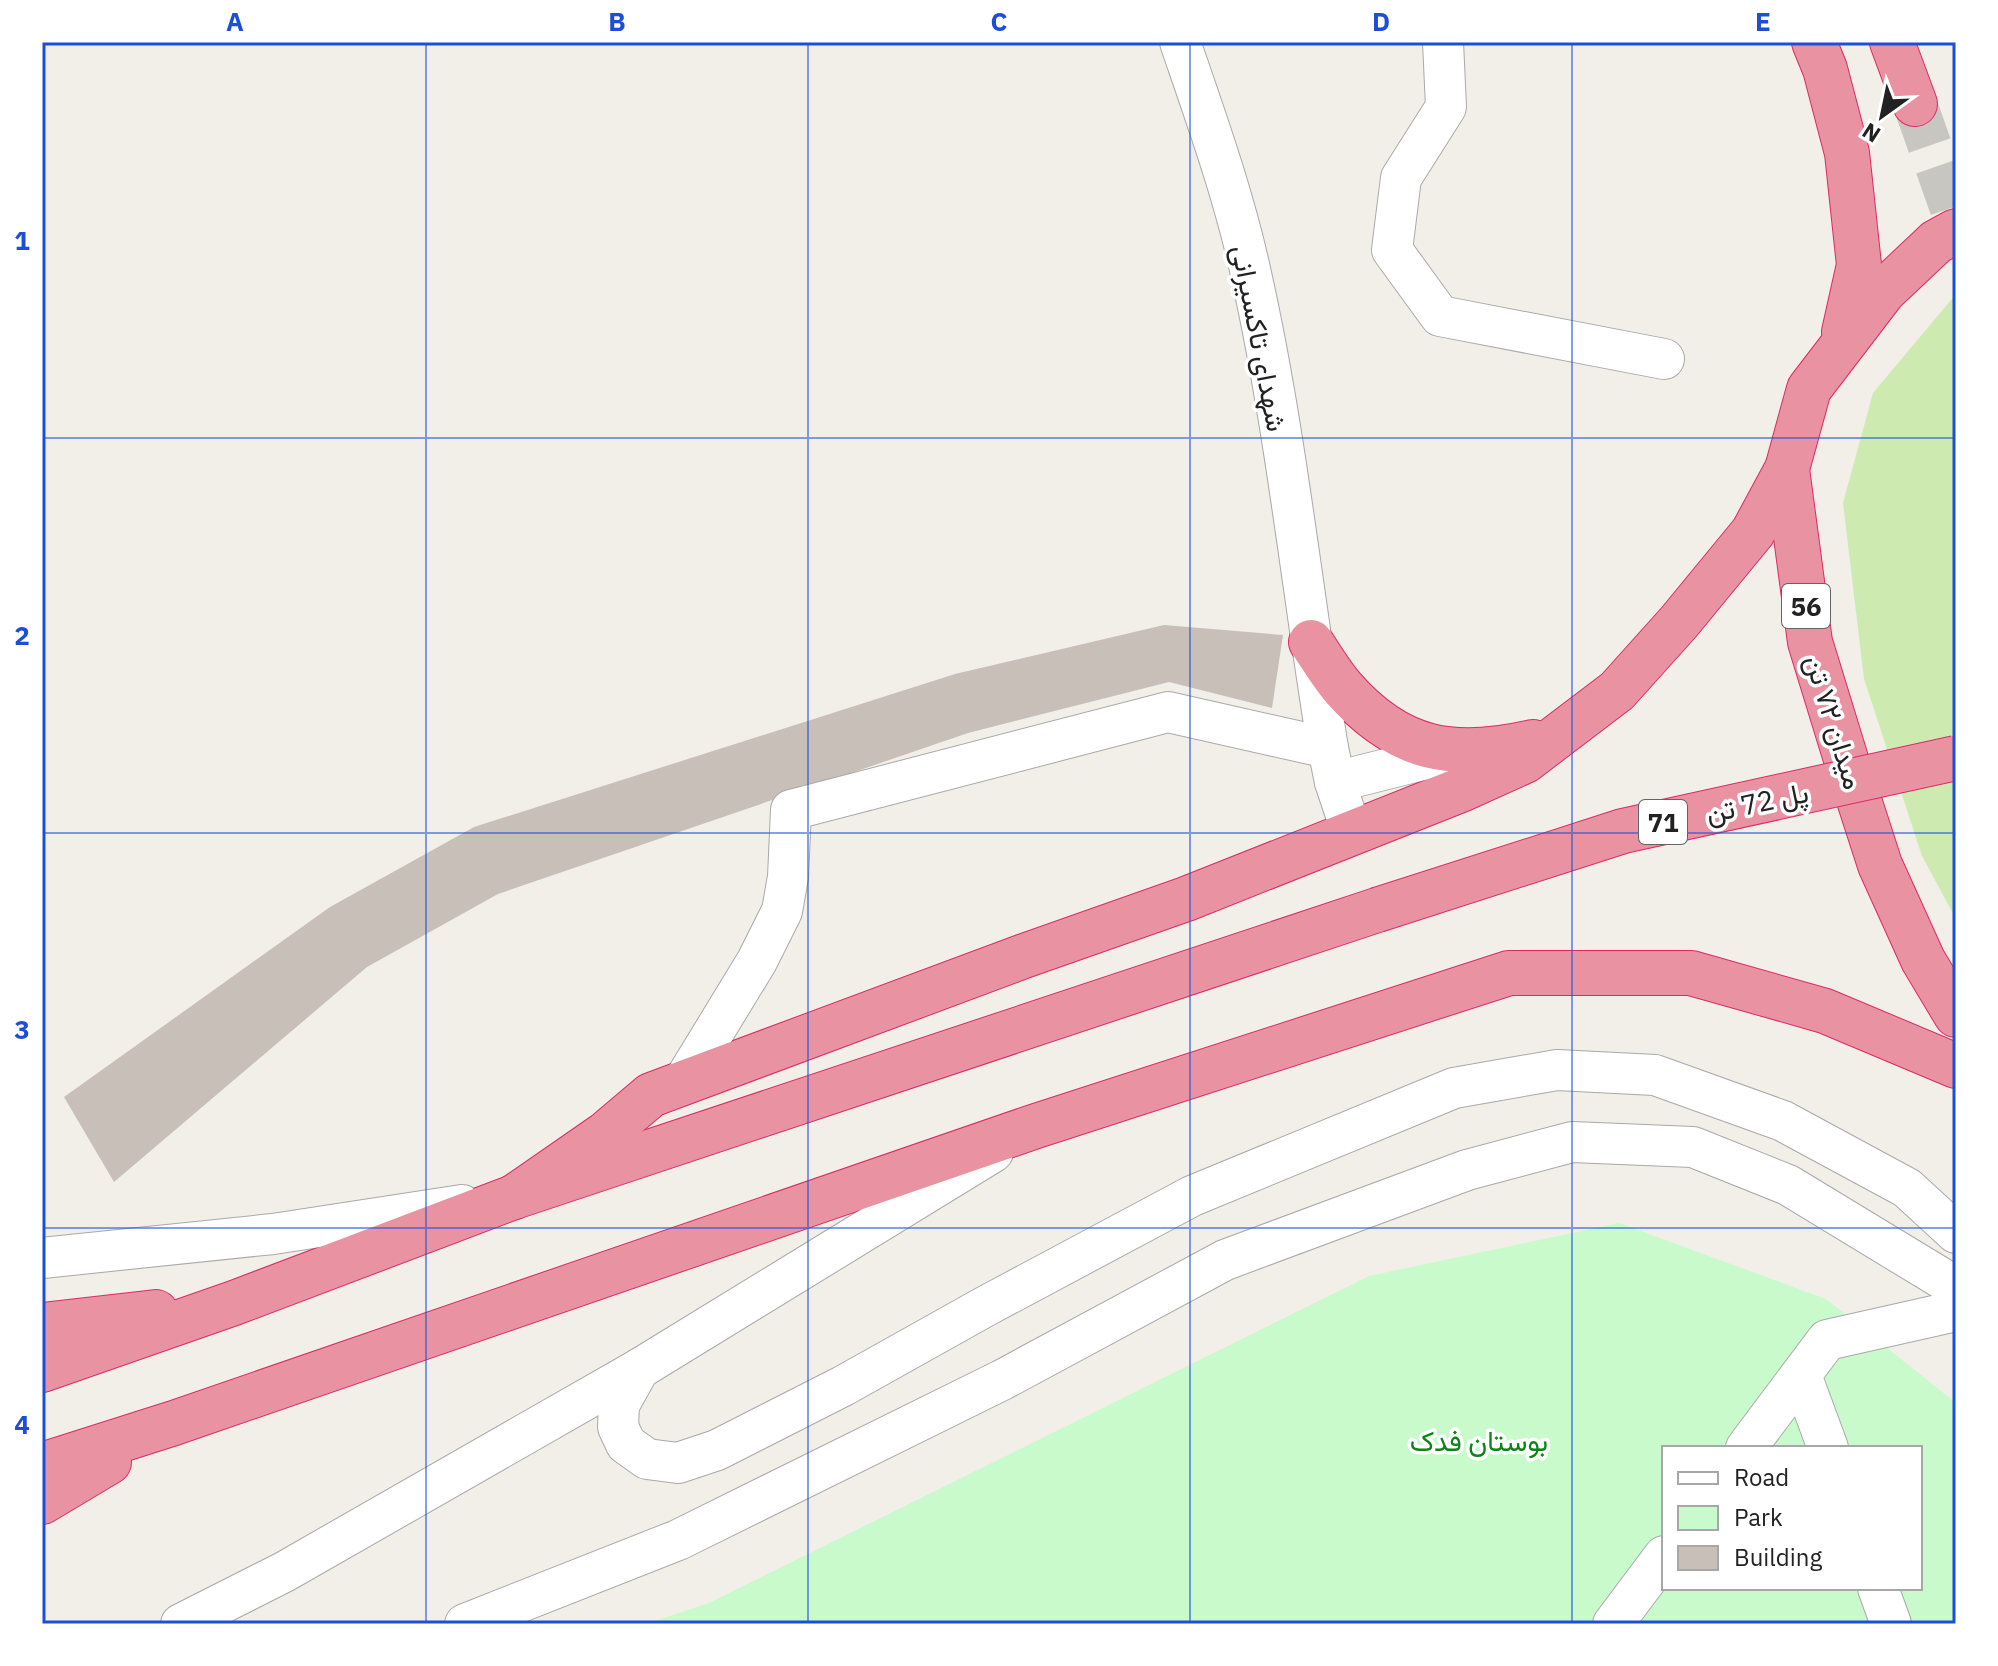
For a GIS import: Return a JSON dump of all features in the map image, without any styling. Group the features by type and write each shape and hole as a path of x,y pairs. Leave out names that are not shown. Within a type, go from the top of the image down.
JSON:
{"highway":[{"path":"1814,42 1825,69 1847,153 1859,265 1841,344"},
{"path":"1892,42 1915,104"},
{"name":"میدان ۷۲ تن","path":"1956,231 1936,242 1884,291 1809,389 1787,469 1810,642 1849,769 1880,865 1923,960 1956,1015"},
{"path":"42,1370 234,1303 514,1197 605,1134 651,1095 1009,961 1186,899 1463,789 1525,761 1617,691 1679,622 1753,532 1787,469"},
{"path":"1311,642 1342,687 1376,720 1423,745 1454,752 1514,746 1559,737"},
{"name":"پل 72 تن","path":"514,1197 1623,831 1956,758"},
{"path":"42,1465 174,1423 1036,1126 1509,973 1691,973 1825,1011 1956,1066"},
{"path":"42,1325 234,1303"},
{"path":"42,1502 174,1423"}],"street":[{"name":"شهدای تاکسیرانی","path":"1180,42 1220,160 1251,274 1332,765 1352,833"},
{"path":"1443,42 1446,107 1401,178 1392,250 1440,316 1664,359"},
{"path":"682,1084 757,961 782,911 788,877 791,810 1168,712 1332,765 1454,752"},
{"path":"639,1369 619,1405 618,1427 626,1444 647,1459 678,1463 717,1450 843,1386 1192,1196 1454,1088 1557,1070 1655,1075 1783,1121 1907,1188 1956,1233"},
{"path":"181,1624 284,1572 639,1369 1036,1126"},
{"path":"465,1624 678,1540 1002,1380 1225,1260 1467,1170 1572,1142 1693,1147 1788,1185 1956,1287"},
{"path":"42,1258 273,1234 514,1197"},
{"path":"1748,1446 1827,1340 1956,1311"},
{"path":"1801,1375 1827,1446"},
{"path":"1613,1624 1662,1559"},
{"path":"1879,1590 1891,1624"}],"green space":[{"path":"1956,294 1956,919 1922,856 1864,679 1843,503 1873,393"},
{"name":"بوستان فدک","path":"1619,1223 1826,1299 1956,1403 1956,1624 646,1624 709,1603 1369,1276"}],"building":[{"path":"1164,625 1283,635 1272,708 1169,682 968,733 498,894 367,967 114,1182 64,1097 330,907 474,827 955,674"}],"tunnel":[{"path":"1915,104 1956,220"}]}
